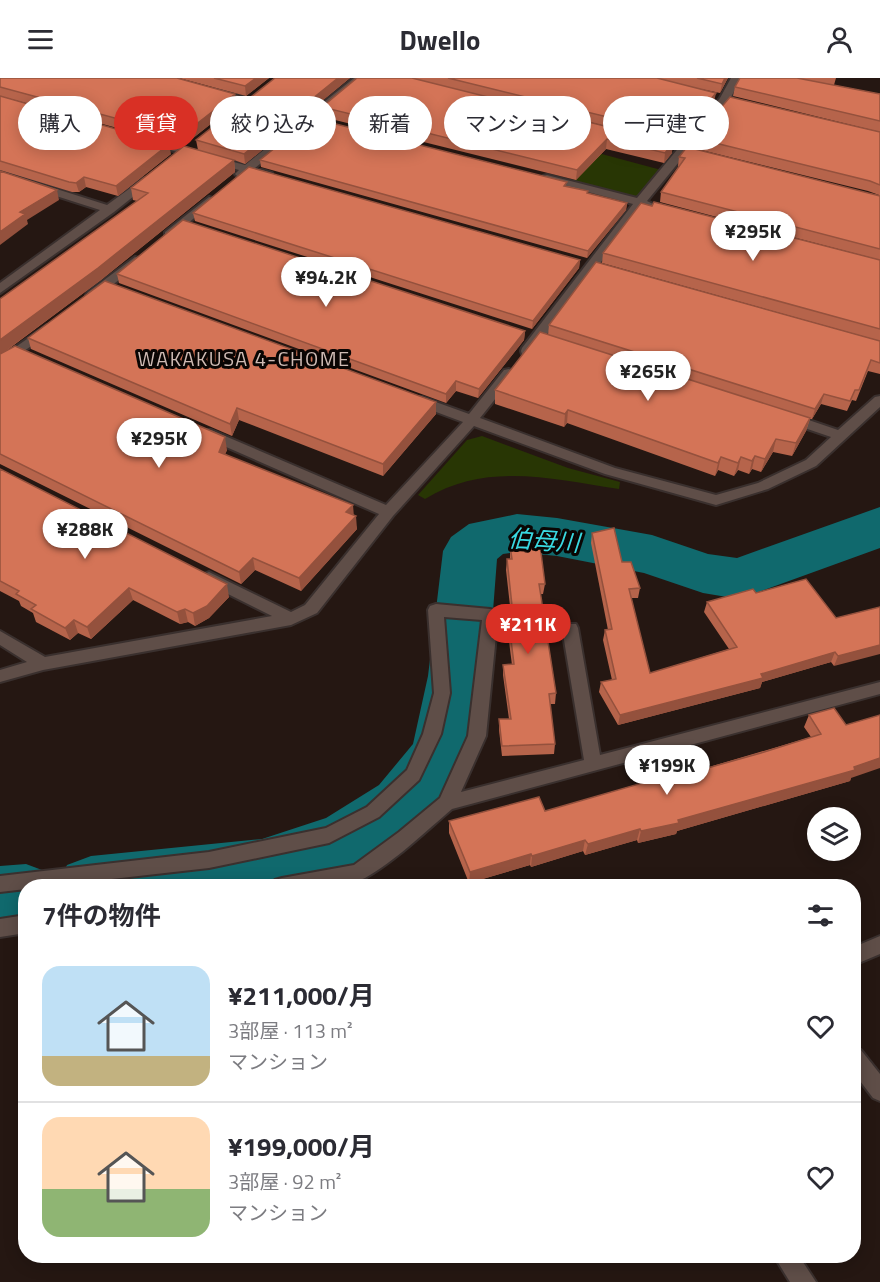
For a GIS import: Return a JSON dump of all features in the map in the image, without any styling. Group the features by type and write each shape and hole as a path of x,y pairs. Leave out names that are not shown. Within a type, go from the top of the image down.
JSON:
{"street":[{"path":"83,302 112,287 153,247 188,225 227,186 316,120 360,78"},
{"path":"0,676 43,664 291,619 311,609 388,512 472,420 538,337 639,202 725,99 736,78"},
{"path":"204,90 226,96"},
{"path":"177,150 282,179"},
{"path":"0,174 110,210"},
{"path":"0,289 156,174"},
{"path":"537,175 662,208"},
{"path":"0,276 12,281"},
{"path":"0,364 24,353 57,322"},
{"path":"405,395 610,471 716,500 763,486 811,463 880,400"},
{"path":"774,414 841,435"},
{"path":"192,427 388,512"},
{"path":"198,572 291,619"},
{"path":"44,879 209,860 329,835 373,812 413,775 432,734 442,693 436,610 490,615 477,736 447,803"},
{"path":"570,628 593,763"},
{"path":"0,637 43,664"},
{"path":"320,879 358,872 405,838 447,803 880,688"},
{"path":"0,884 18,882"},
{"path":"0,928 18,925"},
{"path":"861,953 880,945"},
{"path":"861,1066 880,1091"},
{"path":"790,1263 804,1282"}],"green space":[{"path":"598,153 665,171 640,202 570,184"},
{"path":"482,436 568,468 620,482 619,489 545,478 496,476 448,487 425,499 418,495 467,440"}],"building":[{"path":"0,78 177,78 235,94 210,96 210,113 198,123 198,96 114,96 114,118 102,115 102,96 33,96 0,87"},
{"path":"214,78 256,78 245,86"},
{"path":"275,78 338,78 316,96 252,96"},
{"path":"357,78 412,78 484,96 444,96 444,137 432,134 432,96 348,96 348,113 336,110 335,96"},
{"path":"448,78 657,78 716,93 714,96 603,96 603,116 591,113 591,96 522,96"},
{"path":"697,78 725,78 722,84"},
{"path":"740,78 797,78 880,94 880,121 735,87"},
{"path":"0,96 18,101 18,150 102,150 102,125 114,128 114,150 161,150 116,186 84,177 76,183 69,182 0,161"},
{"path":"729,98 880,132 880,185 729,146"},
{"path":"591,123 603,126 603,143 577,170 496,150 591,150"},
{"path":"336,124 348,127 348,150 432,150 432,148 567,182 564,186 627,203 588,251 260,160 272,150 336,150"},
{"path":"210,129 210,144 198,141"},
{"path":"179,150 198,150 234,160 98,268 0,340 0,299 148,193 131,188"},
{"path":"230,150 249,150 244,154"},
{"path":"685,150 699,150 880,196 880,249 661,192 685,158 679,157"},
{"path":"249,167 580,260 533,321 193,213"},
{"path":"0,171 57,190 20,212 25,214 0,232"},
{"path":"654,202 880,260 880,329 603,253 641,203 652,206"},
{"path":"183,220 525,331 479,389 456,381 446,394 117,274"},
{"path":"596,262 880,341 880,363 871,360 859,390 855,390 850,401 824,394 815,409 549,325"},
{"path":"105,281 436,402 383,464 237,408 230,424 28,338"},
{"path":"540,332 810,418 796,443 776,439 765,459 755,456 752,461 741,457 738,463 721,457 718,463 568,410 565,414 495,390"},
{"path":"15,346 225,437 219,452 353,505 346,512 356,516 299,578 253,558 239,572 0,454 0,354"},
{"path":"0,469 227,584 207,606 193,613 185,609 177,612 129,588 87,627 74,620 65,628 31,609 36,605 16,594 19,591 0,581"},
{"path":"614,528 622,562 631,562 640,588 629,589 650,673 737,647 707,602 753,589 756,593 806,579 836,618 880,607 880,645 838,656 835,652 761,674 763,678 620,715 601,682 616,679 605,630 612,629 592,533"},
{"path":"540,545 545,584 539,584 556,693 549,694 555,744 502,746 499,719 511,719 503,665 514,664 508,616 513,615 507,559 512,559 510,546"},
{"path":"834,708 846,725 880,715 880,758 854,767 855,770 678,820 679,823 641,831 640,829 588,844 585,840 470,872 449,821 539,797 545,811 656,779 658,782 761,753 821,734 809,715"}],"waterway":[{"name":"伯母川","path":"158,879 262,868 298,858 349,838 402,804 442,754 458,676 470,551 488,538 517,533 557,537 652,555 703,573 739,579 838,544 880,526"},
{"name":"伯母川","path":"0,896 18,895"}],"district":[{"name":"WAKAKUSA 4-CHOME","path":"244,358"}]}
